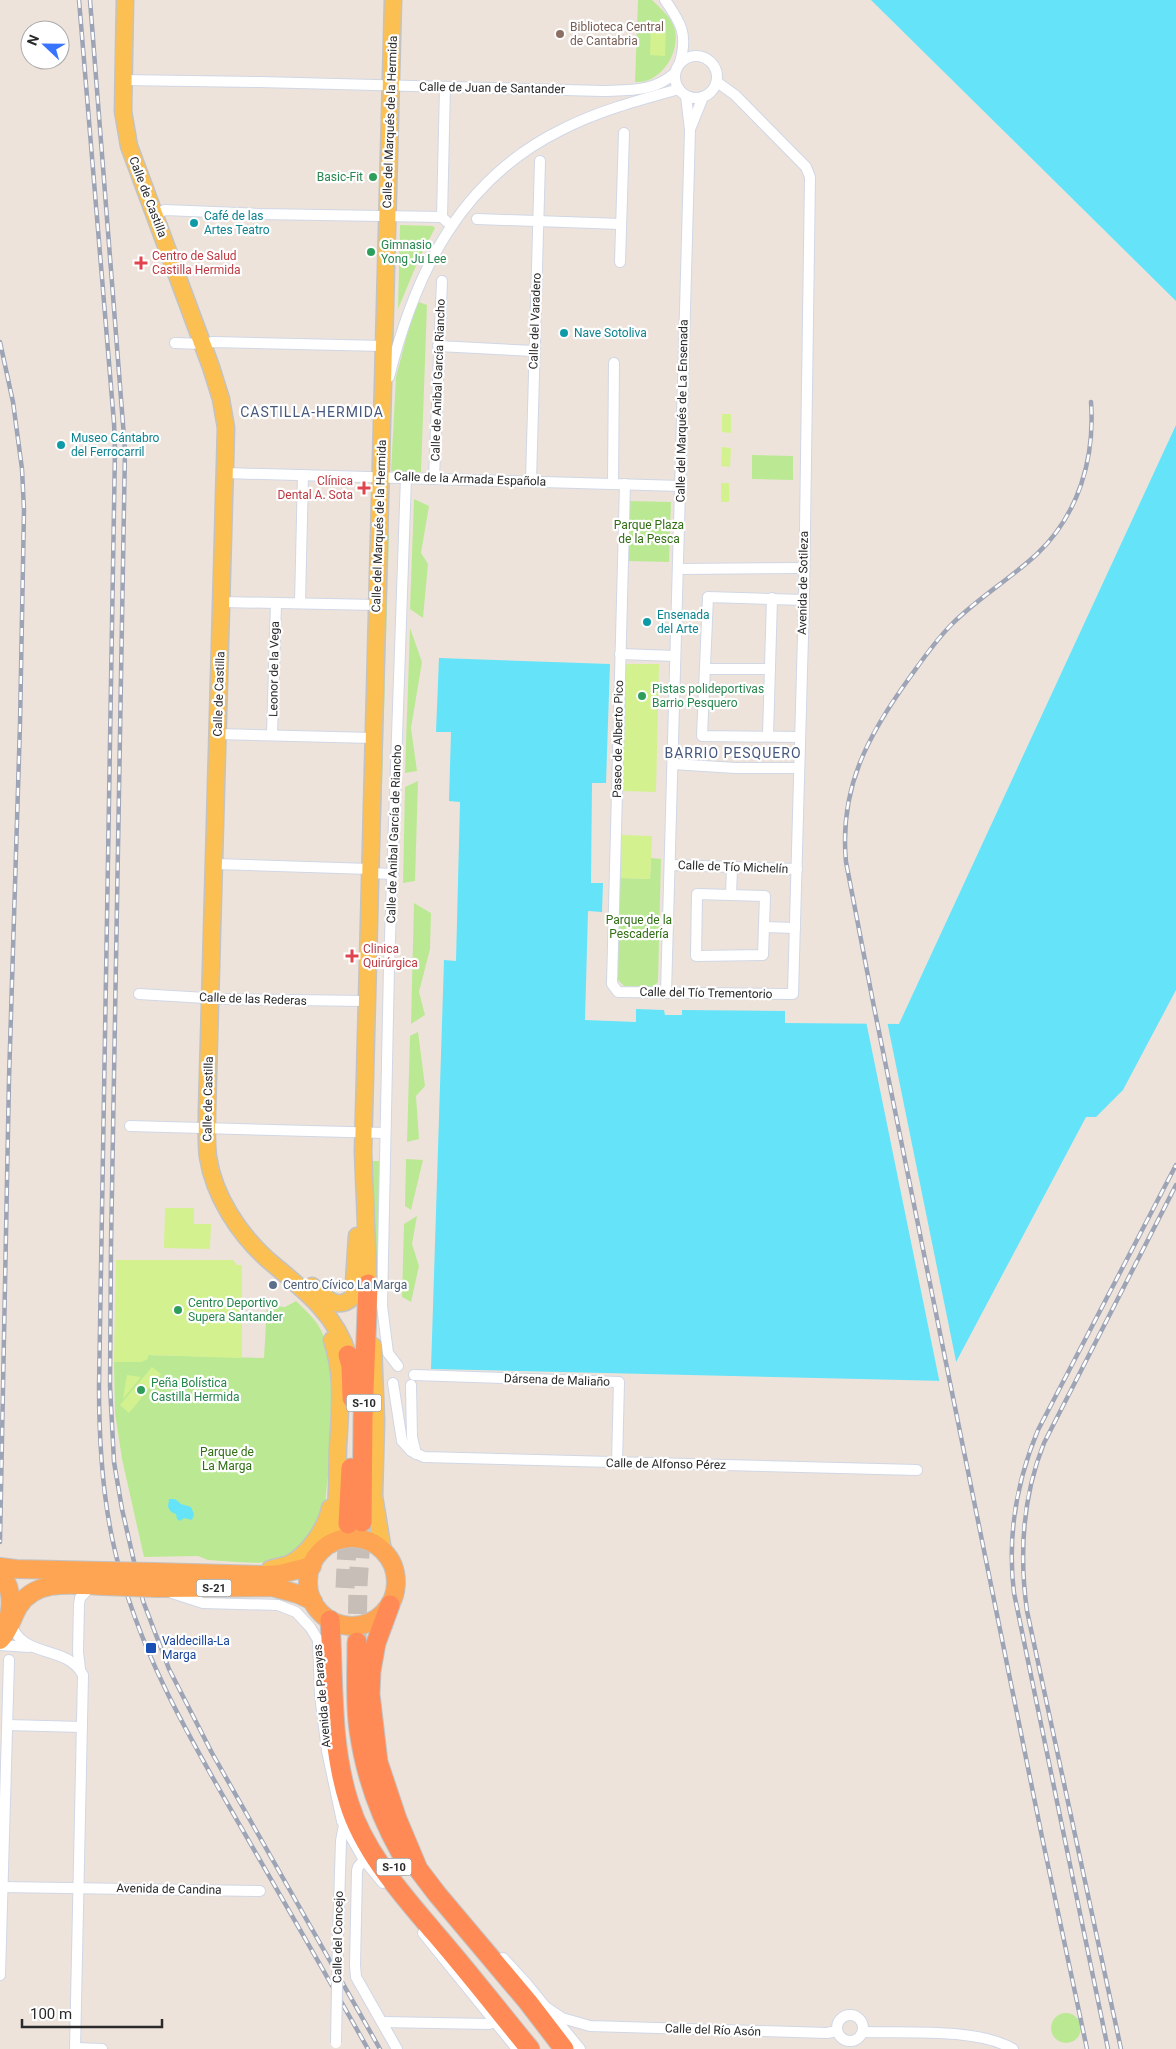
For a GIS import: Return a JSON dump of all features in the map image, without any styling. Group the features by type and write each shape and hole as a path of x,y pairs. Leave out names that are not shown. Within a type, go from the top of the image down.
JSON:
{"highway":[{"name":"S-10","path":"348,1355 352,1380 355,1523 363,1418 368,1284"},
{"path":"390,1605 381,1615 369,1622 349,1625 330,1620 320,1612 313,1602 308,1584 312,1566 319,1553 331,1544 343,1539 357,1538 370,1542 383,1550 394,1569 396,1581 395,1594 376,1644 371,1671 370,1694 378,1762 397,1819 418,1869 569,2048"},
{"name":"S-21","path":"156,1580 253,1573 280,1574 312,1566"},
{"name":"S-21","path":"0,1567 91,1580"},
{"name":"S-21","path":"0,1572 64,1574 91,1580"},
{"name":"S-21","path":"0,1572 8,1586 7,1620"},
{"name":"S-21","path":"0,1640 16,1597 36,1585 47,1582 156,1580 272,1587 298,1594 313,1602"},
{"name":"S-21","path":"0,1583 5,1599 4,1611 7,1620"},
{"path":"330,1620 338,1759 349,1804 359,1828 435,1940 530,2049"},
{"name":"S-10","path":"540,2049 418,1902 396,1871 370,1820 353,1768 346,1714 351,1643 358,1729 368,1779 385,1826 407,1865 426,1893 569,2048"},
{"path":"334,1784 338,1759"},
{"path":"397,1819 436,1881 496,1950"}],"main road":[{"name":"Calle de Castilla","path":"125,0 123,111 129,146 203,344 223,407 226,428 210,998 208,1158 216,1187 240,1230 255,1248 294,1280 317,1303 340,1331 348,1355"},
{"name":"Calle del Marqués de la Hermida","path":"383,1550 374,1496 376,1420 363,1156 370,871 367,738 377,605 393,0"},
{"path":"240,1230 291,1268 330,1301 340,1304 348,1302 353,1297 355,1287 357,1219 363,1156"},
{"path":"317,1303 338,1360 340,1387 338,1509 331,1544"},
{"path":"253,1573 290,1563 313,1542 328,1518 338,1474"}],"street":[{"path":"665,0 677,18 685,39 675,78 683,92 691,98 703,97 713,90 717,82 716,69 707,59 694,56 680,62"},
{"name":"Calle de Juan de Santander","path":"123,80 640,90 658,86 676,73"},
{"name":"Avenida de Sotileza","path":"717,82 735,95 809,172 804,600 793,994"},
{"path":"445,87 442,217 450,226"},
{"path":"382,402 410,305 450,226 483,188 514,160 560,130 595,115 683,92"},
{"name":"Calle del Marqués de La Ensenada","path":"666,993 690,130 683,92"},
{"name":"Calle del Marqués de La Ensenada","path":"690,130 703,97"},
{"path":"620,262 624,133"},
{"name":"Calle del Varadero","path":"531,481 540,161"},
{"path":"155,214 165,210 260,214 442,217"},
{"path":"478,219 621,224"},
{"name":"Calle de Anibal García Riancho","path":"434,478 442,281"},
{"path":"174,344 214,342 384,346"},
{"path":"438,346 534,351"},
{"path":"613,483 614,363"},
{"name":"Calle de la Armada Española","path":"225,473 681,486"},
{"path":"300,603 303,475"},
{"name":"Calle de Anibal García de Riancho","path":"398,1366 388,1353 382,1306 393,874 406,477"},
{"name":"Paseo de Alberto Pico","path":"618,992 612,984 625,484"},
{"path":"679,569 803,568"},
{"path":"799,737 702,736 708,597 804,600"},
{"path":"768,736 772,598"},
{"path":"222,602 377,605"},
{"name":"Leonor de la Vega","path":"272,735 276,603"},
{"path":"620,654 675,656"},
{"path":"705,669 770,669"},
{"path":"217,734 367,738"},
{"path":"672,764 735,768 798,768"},
{"path":"214,864 370,871 393,874"},
{"name":"Calle de Tío Michelín","path":"670,865 796,869"},
{"path":"731,894 732,868"},
{"path":"697,894 731,894 766,896 763,955 696,956 697,894"},
{"path":"765,927 795,928"},
{"name":"Calle del Tío Trementorio","path":"618,992 793,994"},
{"name":"Calle de las Rederas","path":"139,994 210,998 367,1001"},
{"path":"130,1126 386,1133"},
{"name":"Dársena de Maliaño","path":"416,1454 412,1437 412,1380 619,1382 617,1463"},
{"path":"393,1382 402,1441 405,1446 416,1454"},
{"name":"Calle de Alfonso Pérez","path":"416,1454 434,1458 917,1470"},
{"path":"27,1645 18,1630 17,1623 19,1614 26,1603 45,1592 71,1590 91,1580"},
{"path":"91,1580 80,1598 79,1604 78,1652 84,1682 75,2049 102,2049"},
{"name":"Avenida de Parayas","path":"156,1580 203,1603 262,1603 287,1608 296,1612 310,1628 318,1640 321,1704 327,1751 344,1824 364,1860 435,1940 517,2049"},
{"path":"7,1620 27,1645"},
{"path":"0,1645 27,1645 68,1659 80,1669"},
{"path":"0,1975 9,1660"},
{"path":"8,1725 82,1728"},
{"name":"Calle del Concejo","path":"336,2046 341,1841 344,1824"},
{"path":"364,1860 357,1871 354,1965 356,1977 397,2049"},
{"name":"Avenida de Candina","path":"2,1887 260,1891"},
{"path":"496,1950 547,2008 569,2048"},
{"name":"Calle del Río Asón","path":"547,2008 562,2018 590,2026 827,2033 837,2030"},
{"path":"849,2015 860,2019 863,2024 863,2032 859,2039 848,2045 840,2037 837,2030 841,2019 849,2015"},
{"path":"382,2022 489,2024 495,2022"},
{"path":"569,2048 578,2031 590,2026"},
{"path":"863,2032 986,2037 1010,2047"}],"green space":[{"path":"638,0 652,0 670,19 676,36 672,55 668,64 661,72 645,81 635,82"},
{"path":"651,24 666,25 665,56 650,55"},
{"path":"400,225 433,226 435,228 418,261 398,309"},
{"path":"416,301 427,305 421,472 391,471 396,377"},
{"path":"722,414 731,414 731,433 722,432"},
{"path":"722,447 731,448 730,467 721,466"},
{"path":"752,455 793,456 793,480 752,479"},
{"path":"721,483 729,483 729,502 721,502"},
{"path":"414,499 429,506 421,553 428,564 423,618 410,609"},
{"name":"Parque Plaza de la Pesca","path":"629,501 671,502 669,562 627,561"},
{"path":"386,534 389,534 381,822 378,821"},
{"path":"410,628 422,662 411,728 417,771 405,773"},
{"path":"626,664 659,664 656,792 623,791"},
{"path":"418,781 415,881 403,883 405,787"},
{"path":"622,835 652,836 650,879 620,878"},
{"name":"Parque de la Pescadería","path":"651,858 661,859 658,982 653,987 624,986 617,979 618,881 620,878 650,879"},
{"path":"414,903 431,913 430,949 419,992 425,1015 411,1024"},
{"path":"418,1032 425,1086 416,1096 419,1139 407,1142 410,1036"},
{"path":"406,1159 423,1160 411,1210 405,1206"},
{"path":"370,1161 380,1161 377,1302 374,1302 375,1235"},
{"path":"165,1208 194,1208 194,1224 211,1224 210,1249 164,1248"},
{"path":"417,1216 412,1244 419,1266 411,1302 402,1297 404,1224"},
{"name":"Centro Deportivo Supera Santander","path":"116,1260 233,1260 237,1265 242,1265 242,1358 148,1355 148,1359 141,1362 114,1362"},
{"name":"Parque de La Marga","path":"296,1301 313,1318 321,1330 327,1346 334,1385 332,1446 325,1507 318,1523 309,1536 287,1557 270,1562 249,1563 208,1560 198,1556 144,1557 122,1459 115,1413 114,1362 141,1362 148,1355 264,1358 267,1305 285,1307"},
{"name":"Peña Bolística Castilla Hermida","path":"152,1367 161,1374 129,1413 120,1405"},
{"path":"127,1375 141,1377 123,1399"},
{"path":"1066,2013 1077,2017 1081,2028 1077,2039 1066,2043 1055,2039 1051,2028 1055,2017"}],"water":[{"path":"871,0 1176,0 1176,301"},
{"path":"1176,425 1176,990 1123,1090 1096,1117 1086,1117 946,1381 431,1369 444,960 456,961 460,802 449,801 451,732 436,732 439,658 610,664 606,783 592,783 591,883 603,883 602,912 588,911 585,1020 636,1022 636,1009 664,1010 665,1015 682,1015 682,1010 785,1011 785,1023 899,1024"},
{"path":"169,1499 175,1499 181,1504 191,1507 194,1514 192,1520 184,1518 180,1521 177,1519 176,1514 171,1512 168,1507"}],"pier":[{"path":"866,1021 887,1021 957,1366 947,1384 940,1384"}],"tunnel":[{"path":"357,1642 362,1522"},
{"path":"345,1588 348,1524"}],"railway":[{"path":"79,0 115,450 99,1386 104,1490 115,1551 125,1587 137,1623 166,1691 201,1757 368,2049"},
{"path":"90,0 125,450 111,1246 110,1386 114,1462 122,1509 143,1601 169,1669 212,1753 380,2049"},
{"path":"0,342 13,402 22,469 24,510 20,724 9,1079 0,1542"},
{"path":"1087,2049 1042,1837 874,1007 846,862 845,835 847,810 852,786 860,764 869,742 895,699 946,630 972,606 1037,554 1064,521 1074,503 1087,464 1092,423 1091,402"},
{"path":"1108,2049 1014,1593 1012,1572 1013,1530 1019,1490 1030,1450 1038,1430 1176,1165"},
{"path":"1121,2049 1027,1611 1023,1568 1024,1526 1031,1484 1044,1443 1176,1185"}],"place":[{"name":"Biblioteca Central de Cantabria","path":"560,34"},
{"name":"Basic-Fit","path":"373,177"},
{"name":"Café de las Artes Teatro","path":"194,223"},
{"name":"Gimnasio Yong Ju Lee","path":"371,252"},
{"name":"Centro de Salud Castilla Hermida","path":"141,263"},
{"name":"Nave Sotoliva","path":"564,333"},
{"name":"Museo Cántabro del Ferrocarril","path":"61,445"},
{"name":"Clínica Dental A. Sota","path":"364,488"},
{"name":"Ensenada del Arte","path":"647,622"},
{"name":"Pistas polideportivas Barrio Pesquero","path":"642,696"},
{"name":"Clinica Quirúrgica","path":"352,956"},
{"name":"Centro Cívico La Marga","path":"273,1285"},
{"name":"Centro Deportivo Supera Santander","path":"178,1310"},
{"name":"Peña Bolística Castilla Hermida","path":"141,1390"},
{"name":"Valdecilla-La Marga","path":"151,1648"}],"district":[{"name":"CASTILLA-HERMIDA","path":"312,412"},
{"name":"BARRIO PESQUERO","path":"733,753"}]}
